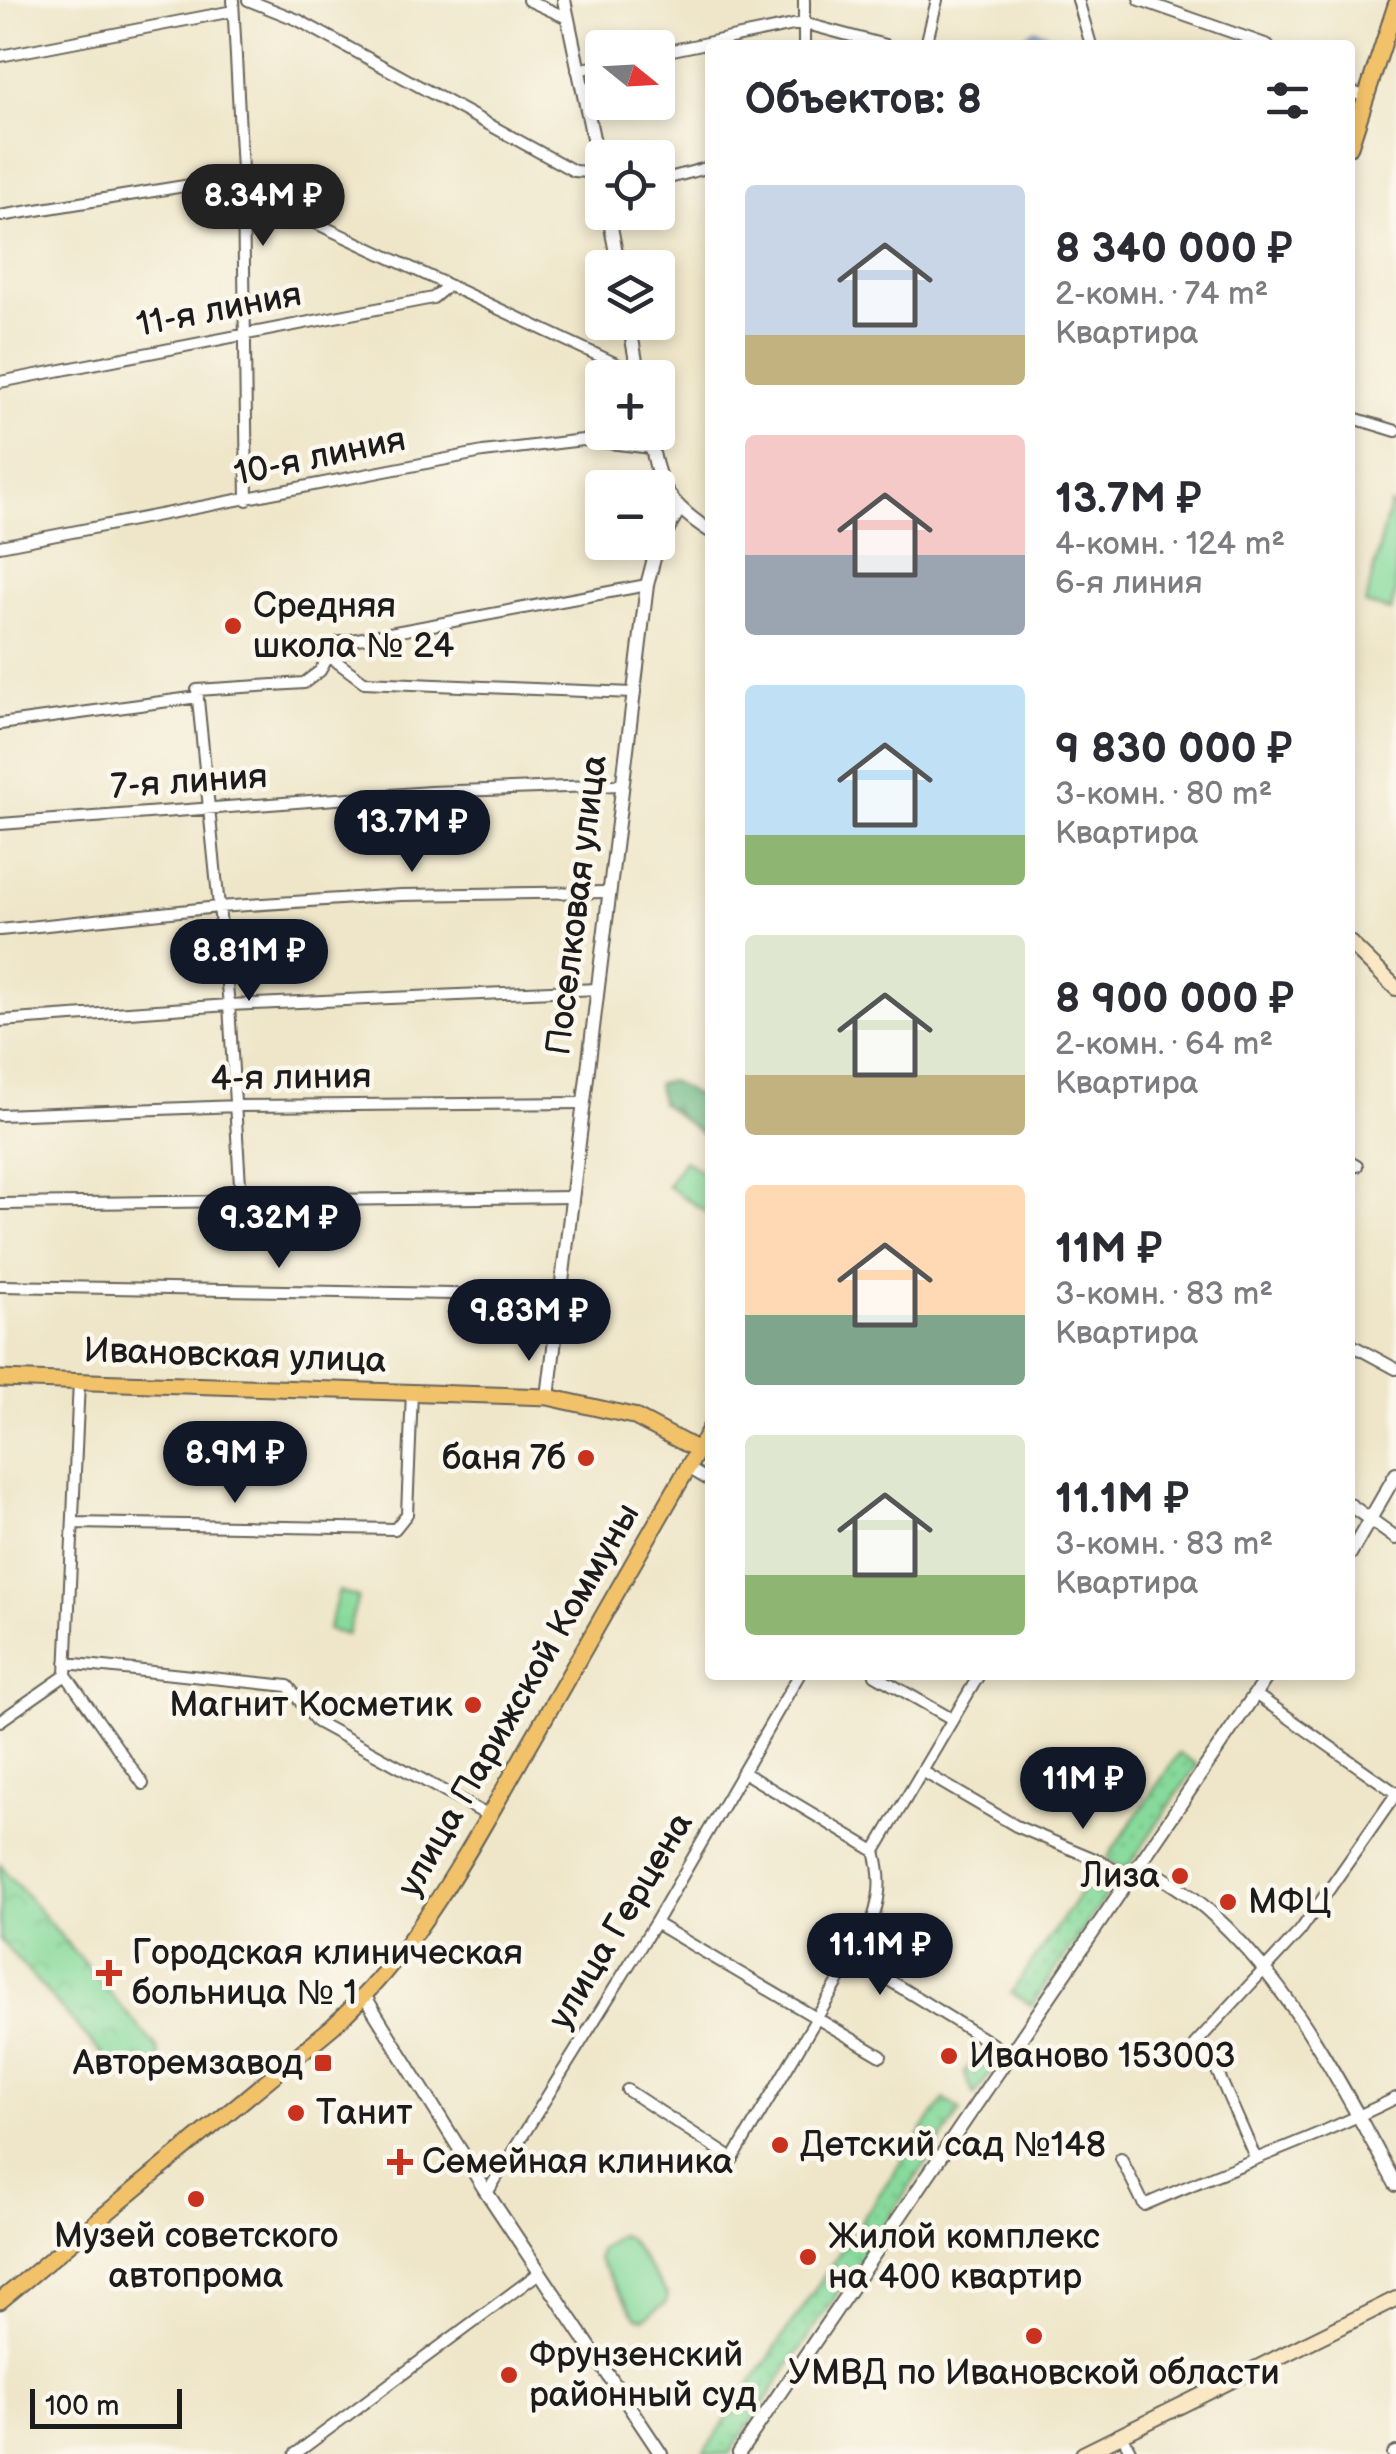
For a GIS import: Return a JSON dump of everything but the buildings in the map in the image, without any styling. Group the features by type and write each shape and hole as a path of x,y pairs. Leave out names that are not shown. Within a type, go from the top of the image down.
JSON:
{"main road":[{"path":"1358,94 1396,5"},
{"path":"1355,948 1396,988"},
{"name":"Ивановская улица","path":"0,1379 548,1397 633,1416 698,1450"},
{"name":"улица Парижской Коммуны","path":"0,2301 365,1997 422,1926 489,1816 705,1438"},
{"path":"1083,2454 1396,2299"}],"street":[{"path":"248,0 298,20 585,174"},
{"path":"528,0 567,18"},
{"path":"564,0 594,140"},
{"path":"804,0 804,40"},
{"path":"927,40 936,0"},
{"path":"1078,0 1089,40"},
{"path":"1140,0 1254,40"},
{"path":"0,56 233,5 242,189 247,500"},
{"path":"721,40 803,23 866,40"},
{"path":"675,49 705,43"},
{"path":"578,70 585,69"},
{"path":"675,176 705,169"},
{"path":"0,216 215,181 242,189 603,360"},
{"name":"11-я линия","path":"0,382 433,298 446,288"},
{"path":"1355,419 1396,431"},
{"name":"10-я линия","path":"0,546 483,452 585,440"},
{"path":"652,450 660,482 678,511 705,529"},
{"name":"Поселковая улица","path":"548,1397 557,1296 647,585 656,551 678,511"},
{"path":"0,724 198,694 304,683 320,672 336,643 647,585"},
{"path":"328,656 364,682 633,693"},
{"path":"198,694 230,1005 241,1201"},
{"name":"7-я линия","path":"0,824 522,786 621,784"},
{"path":"0,930 218,906 401,895 608,892"},
{"path":"0,1021 230,1005 598,989"},
{"name":"4-я линия","path":"0,1114 238,1106 583,1103"},
{"path":"0,1204 570,1198"},
{"path":"0,1286 557,1296"},
{"path":"1355,1347 1396,1369"},
{"path":"79,1381 66,1669 143,1784"},
{"path":"75,1523 396,1529 407,1514 412,1392"},
{"path":"688,1468 705,1477"},
{"path":"1355,1546 1396,1474"},
{"path":"1355,1508 1374,1518 1396,1538"},
{"path":"0,1721 66,1669 288,1686 317,1722 489,1816"},
{"name":"улица Герцена","path":"486,2193 655,1923 796,1680"},
{"path":"884,1680 952,1719"},
{"path":"875,1851 975,1680"},
{"path":"739,2453 1130,1880 1260,1681 1396,1793 1300,1931 1196,2044 1214,2064 1254,2157"},
{"path":"922,1771 1016,1826 1102,1862 1130,1880"},
{"path":"627,2090 732,2159 853,1958 880,1902 882,1876 875,1851 742,1772"},
{"path":"1140,1864 1209,1910 1266,1970 1318,2044 1396,2185"},
{"path":"655,1923 881,2056"},
{"path":"853,1958 1010,2055"},
{"path":"365,1997 486,2193 661,2454"},
{"path":"1121,2158 1144,2205 1254,2157 1318,2136 1396,2098"},
{"path":"295,2454 539,2273"},
{"path":"1122,2434 1132,2454"}],"green space":[{"path":"1390,505 1396,507 1396,591 1391,611 1365,604"},
{"path":"670,1081 705,1100 705,1136 661,1103 657,1084"},
{"path":"684,1160 705,1174 705,1212 667,1186"},
{"path":"339,1591 358,1597 347,1635 328,1630"},
{"path":"1179,1753 1197,1765 1125,1871 1107,1858"},
{"path":"0,1865 157,2048 160,2060 148,2073 139,2078 122,2077 0,1940"},
{"path":"1093,1874 1115,1882 1032,2005 1011,1993"},
{"path":"980,2051 998,2063 974,2095 964,2073"},
{"path":"944,2099 961,2111 729,2454 703,2454"},
{"path":"619,2235 628,2238 668,2296 665,2304 643,2319 636,2317 598,2259 599,2250"}],"water":[{"path":"1034,30 1046,33 1051,40 1019,40"}],"place":[{"name":"Средняя школа № 24","path":"233,626"},
{"name":"баня 7б","path":"586,1458"},
{"name":"Магнит Косметик","path":"473,1705"},
{"name":"Лиза","path":"1180,1876"},
{"name":"МФЦ","path":"1228,1902"},
{"name":"Городская клиническая больница № 1","path":"109,1973"},
{"name":"Иваново 153003","path":"949,2056"},
{"name":"Авторемзавод","path":"323,2063"},
{"name":"Танит","path":"296,2113"},
{"name":"Детский сад №148","path":"780,2145"},
{"name":"Семейная клиника","path":"400,2162"},
{"name":"Музей советского автопрома","path":"196,2199"},
{"name":"Жилой комплекс на 400 квартир","path":"808,2257"},
{"name":"УМВД по Ивановской области","path":"1034,2336"},
{"name":"Фрунзенский районный суд","path":"509,2375"}]}
